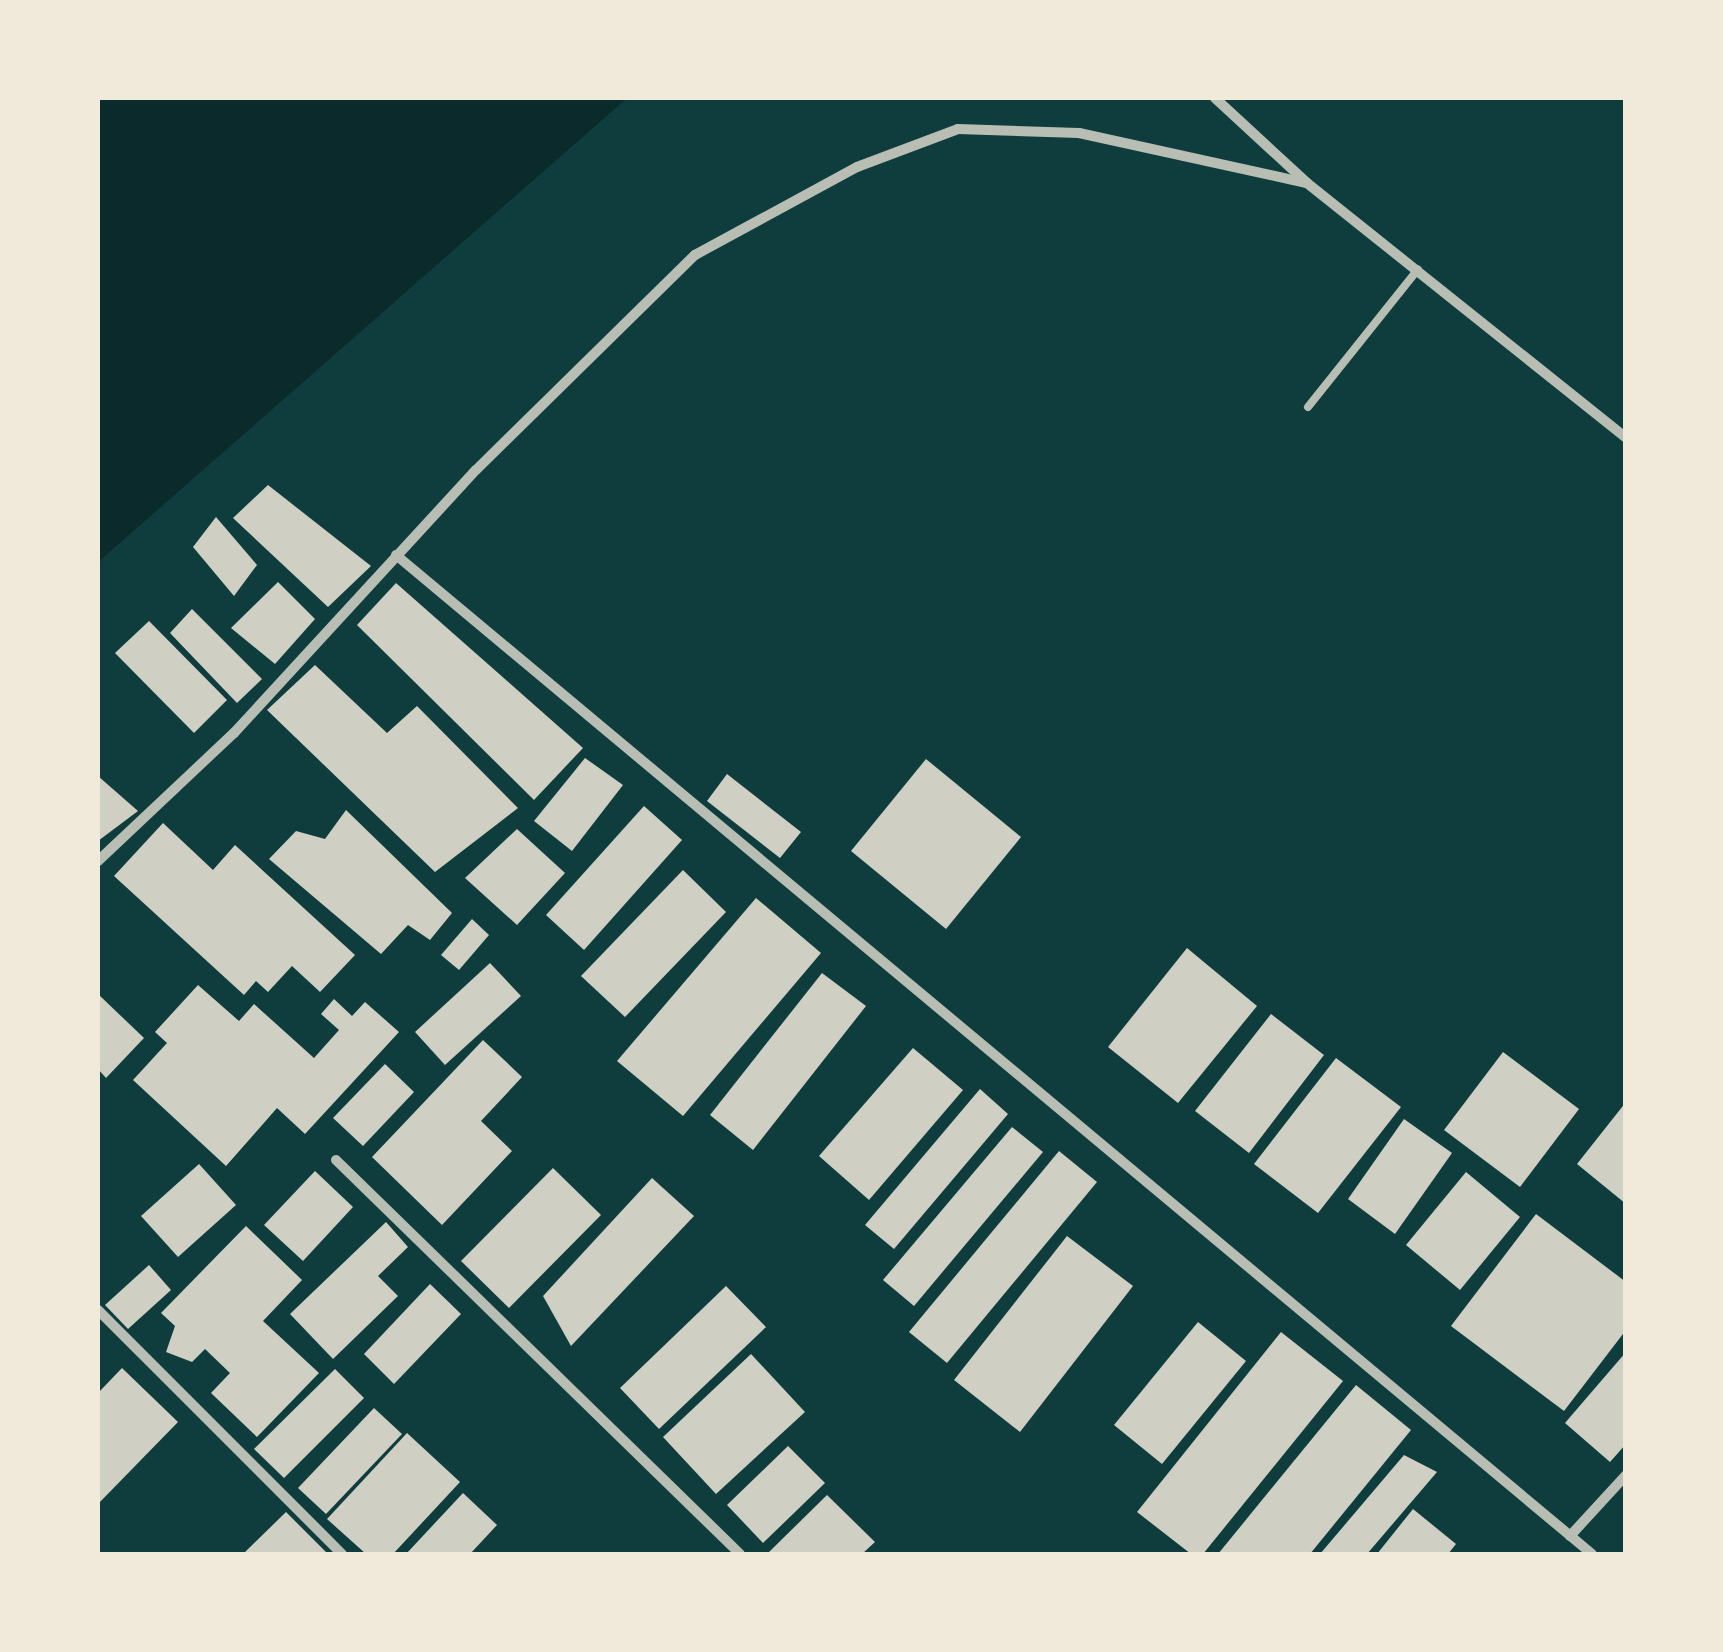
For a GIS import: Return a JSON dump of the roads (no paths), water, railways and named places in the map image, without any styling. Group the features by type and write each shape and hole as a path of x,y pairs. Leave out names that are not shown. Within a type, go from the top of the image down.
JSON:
{"street":[{"path":"1215,98 1308,184 1418,268 1626,438"},
{"path":"98,860 234,733 396,556 695,255 857,167 958,129 1062,132 1308,184"},
{"path":"396,556 1592,1554"},
{"path":"336,1160 740,1554"},
{"path":"98,1310 342,1554"},
{"path":"1570,1536 1626,1475"}],"lane":[{"path":"1308,406 1418,268"}],"water":[{"path":"98,98 627,98 98,562"}]}
